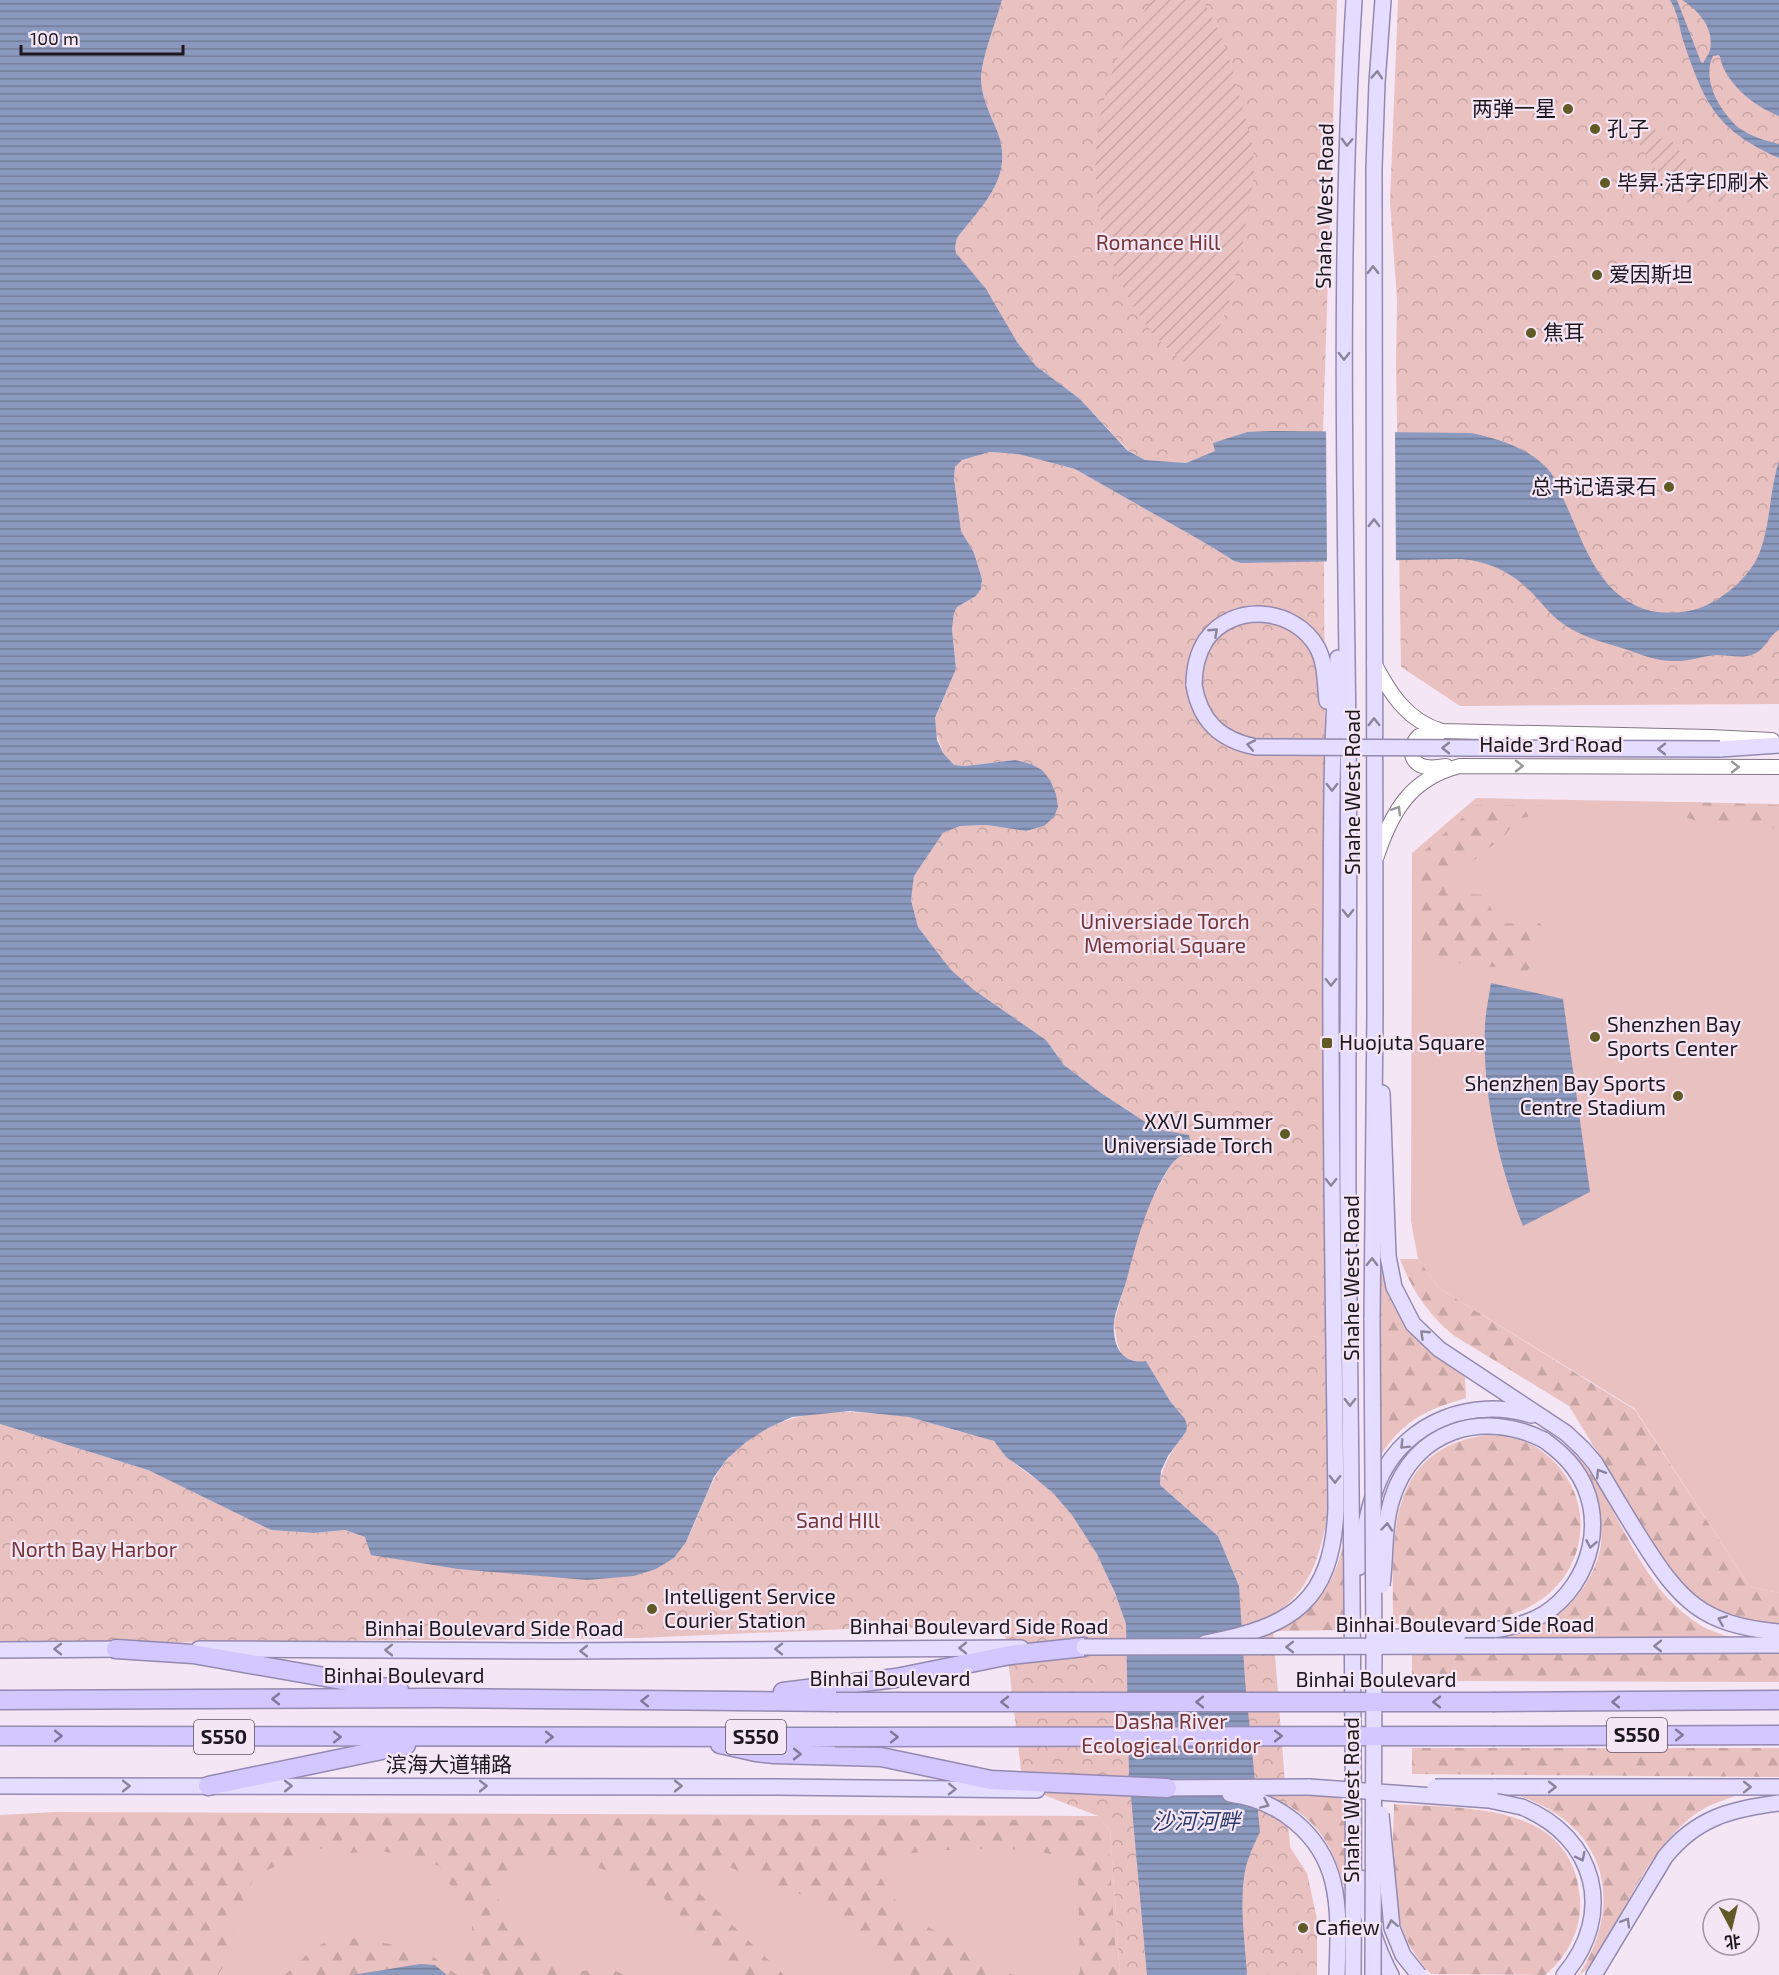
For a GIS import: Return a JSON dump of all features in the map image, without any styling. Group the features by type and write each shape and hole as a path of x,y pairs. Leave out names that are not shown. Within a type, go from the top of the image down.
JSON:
{"highway":[{"path":"836,1694 896,1678 1010,1655 1084,1647"},
{"path":"116,1649 182,1653 218,1658 439,1698"},
{"name":"Binhai Boulevard","path":"0,1700 439,1698 703,1702 836,1694 1495,1702 1779,1700"},
{"name":"S550","path":"0,1736 677,1736 835,1746 1779,1734"},
{"path":"208,1786 448,1737"},
{"path":"835,1746 991,1780 1167,1788"}],"main road":[{"name":"Shahe West Road","path":"1353,1975 1354,1819 1348,1186 1348,736 1344,227 1354,0"},
{"name":"Shahe West Road","path":"1373,1975 1374,168 1383,0"},
{"path":"1166,1647 1205,1643 1261,1630 1285,1618 1301,1605 1327,1568 1335,1524 1331,1061 1333,745 1334,701 1345,582"},
{"path":"1333,745 1320,655 1317,647 1305,632 1289,620 1279,616 1244,615 1221,626 1206,640 1196,661 1194,685 1199,707 1209,723 1227,737 1256,747 1720,749 1779,743"},
{"name":"Haide 3rd Road","path":"1374,663 1391,693 1412,716 1430,728 1459,733 1710,737 1779,743"},
{"path":"1459,733 1423,734 1416,739 1411,749 1415,761 1423,766 1460,766"},
{"path":"1757,747 1757,767"},
{"name":"Haide 3rd Road","path":"1374,864 1388,826 1408,795 1438,773 1460,766 1779,767"},
{"path":"1375,1012 1384,1113 1388,1256 1395,1287 1413,1324 1439,1349 1566,1433 1583,1449 1661,1571 1685,1599 1718,1619 1733,1625 1779,1632"},
{"path":"1331,1061 1348,1186"},
{"path":"1352,1637 1361,1551 1372,1501 1380,1478 1398,1451 1433,1423 1453,1414 1474,1409 1496,1408 1529,1414 1548,1421"},
{"path":"1319,1646 1402,1636 1495,1629 1527,1622 1558,1603 1581,1575 1592,1537 1590,1502 1575,1469 1559,1451 1528,1432 1491,1425 1459,1430 1433,1442 1419,1454 1408,1466 1398,1484 1388,1516 1383,1579 1374,1648"},
{"name":"Binhai Boulevard Side Road","path":"0,1650 568,1651 1319,1646 1779,1646"},
{"path":"1373,1746 1392,1928 1403,1955 1419,1975"},
{"path":"0,1786 68,1786"},
{"path":"0,1796 68,1786"},
{"name":"滨海大道辅路","path":"68,1786 754,1786 1015,1790 1167,1788"},
{"path":"1310,1787 1489,1800 1522,1806 1538,1813 1564,1832 1585,1862 1591,1880 1593,1911 1590,1931 1583,1947 1564,1975"},
{"path":"1167,1788 1779,1787"},
{"path":"1167,1788 1238,1795 1261,1801 1280,1810 1307,1832 1327,1863 1332,1880 1337,1918 1338,1975"},
{"path":"1595,1974 1676,1842 1704,1822 1721,1815 1779,1803"},
{"path":"1354,1819 1370,1927 1381,1957 1391,1975"}],"green space":[{"name":"Romance Hill","path":"1002,0 1337,0 1323,432 1247,432 1214,443 1216,451 1186,463 1145,460 1128,450 1080,399 1036,366 1017,342 956,253 955,247 957,238 993,190 1002,164 1002,149 998,133 985,101 981,80 986,51"},
{"path":"1152,0 1203,0 1229,57 1253,147 1254,176 1241,253 1230,299 1220,326 1207,347 1188,365 1154,335 1132,303 1115,268 1103,231 1097,193 1096,154 1100,116 1110,78 1125,42"},
{"path":"1398,0 1779,0 1779,704 1460,706 1401,667 1397,300 1390,202"},
{"path":"1652,124 1661,139 1669,136 1695,170 1729,196 1722,204 1705,194 1694,207 1658,174 1634,131"},
{"path":"990,452 1018,454 1075,469 1234,561 1241,563 1324,561 1329,1513 1312,1571 1297,1594 1272,1616 1290,1847 1307,1873 1317,1919 1317,1975 1120,1975 1110,1830 1098,1816 1044,1795 1025,1778 1021,1770 1004,1626 848,1629 638,1638 0,1644 0,1424 148,1470 271,1530 314,1533 345,1530 365,1537 686,1542 709,1489 724,1464 745,1442 760,1432 792,1419 826,1413 902,1416 993,1441 1018,1467 1051,1491 1087,1536 1113,1588 1126,1624 1239,1586 1218,1536 1160,1485 1166,1463 1186,1432 1185,1419 1170,1401 1146,1361 1135,1363 1122,1356 1114,1323 1145,1212 1171,1164 1181,1155 1156,1129 1101,1093 1064,1065 1046,1040 974,990 951,970 918,927 911,900 914,876 943,833 960,826 987,825 1026,831 1044,826 1015,760 965,766 954,765 943,753 935,730 935,719 956,669 952,629 954,613 957,607 976,596 981,589 982,579 974,553 961,532 954,477 955,467 962,460"},
{"name":"Shenzhen Bay Sports Center","path":"1476,798 1779,804 1779,1593 1750,1587 1635,1409 1439,1288 1418,1259 1411,1221 1412,853"},
{"path":"1681,802 1779,805 1779,829 1744,822 1706,824 1682,816"},
{"path":"1477,805 1565,806 1552,812 1517,819 1505,835 1447,882 1445,893 1484,895 1499,924 1538,922 1550,933 1527,971 1417,958 1417,857"},
{"path":"1379,1257 1386,1289 1400,1316 1418,1339 1465,1377 1466,1398 1439,1407 1417,1418 1398,1433 1380,1456"},
{"path":"1400,1259 1418,1259 1439,1288 1635,1410 1750,1587 1779,1593 1779,1626 1741,1622 1702,1603 1686,1590 1659,1552 1569,1406 1453,1335 1421,1300 1409,1281"},
{"path":"1486,1435 1508,1437 1530,1444 1543,1452 1561,1469 1573,1489 1580,1511 1580,1533 1575,1555 1565,1575 1550,1593 1515,1613 1463,1622 1393,1624 1395,1533 1401,1505 1411,1480 1428,1459 1452,1444"},
{"path":"1571,1449 1603,1493 1646,1570 1659,1588 1695,1622 1712,1631 1736,1639 1491,1639 1518,1635 1547,1623 1573,1601 1592,1574 1601,1544 1600,1515 1592,1485"},
{"path":"1346,1537 1346,1630 1275,1631 1314,1604 1330,1582"},
{"path":"1779,1654 1779,1682 1412,1681 1412,1655"},
{"path":"1412,1748 1779,1748 1779,1777 1412,1774"},
{"path":"1510,1793 1740,1794 1699,1811 1668,1839 1637,1884 1597,1955 1589,1967 1579,1975 1594,1946 1602,1917 1603,1890 1597,1864 1585,1841 1566,1821 1541,1805"},
{"path":"1283,1795 1326,1796 1348,1800 1346,1893 1337,1864 1325,1840 1308,1820 1283,1802"},
{"path":"1394,1804 1483,1810 1537,1827 1558,1844 1573,1867 1580,1910 1572,1941 1553,1968 1545,1975 1431,1974 1405,1936 1398,1915 1393,1872"},
{"path":"55,1812 1098,1816 1110,1830 1120,1975 0,1975 0,1815"},
{"path":"44,1816 1102,1820 1108,1836 1117,1975 1078,1975 1080,1972 1078,1872 1072,1859 1025,1850 956,1849 885,1856 879,1859 881,1878 890,1894 917,1922 962,1943 1013,1975 898,1975 866,1938 820,1899 782,1889 727,1866 702,1872 696,1879 696,1888 784,1975 738,1975 655,1889 589,1864 554,1855 536,1857 512,1866 501,1876 497,1889 499,1903 522,1940 534,1950 548,1954 564,1966 576,1971 613,1970 625,1975 485,1975 464,1960 459,1951 458,1946 472,1930 472,1922 439,1866 383,1851 348,1853 330,1848 317,1849 255,1875 237,1919 223,1967 218,1975 0,1975 0,1818"},
{"path":"337,1936 423,1949 457,1975 447,1975 434,1965 420,1964 352,1975 285,1975 312,1950"}],"water":[{"name":"沙河河畔","path":"0,0 1002,0 986,51 981,80 985,101 1002,149 1002,164 993,190 957,238 956,253 986,289 1017,342 1036,366 1080,399 1127,450 1145,460 1186,463 1215,451 1213,443 1247,432 1471,433 1493,438 1535,457 1551,473 1595,566 1617,594 1651,611 1669,613 1700,608 1717,599 1734,587 1755,563 1763,543 1779,461 1779,630 1754,654 1740,657 1717,655 1678,661 1650,657 1574,631 1554,616 1514,577 1480,562 1460,559 1241,563 1075,469 1018,454 990,452 962,460 955,467 954,478 961,531 974,553 982,579 981,589 976,596 957,607 954,613 952,629 956,669 935,718 937,740 943,753 954,765 965,766 1015,760 1031,764 1042,770 1050,780 1058,807 1054,817 1044,826 1026,831 987,825 960,826 943,833 914,876 911,900 918,927 951,970 974,990 1046,1040 1064,1065 1101,1093 1156,1129 1189,1135 1192,1150 1180,1156 1170,1166 1148,1208 1116,1312 1114,1330 1120,1352 1131,1360 1146,1361 1170,1401 1185,1419 1186,1432 1168,1456 1161,1471 1160,1485 1218,1536 1239,1586 1245,1680 1260,1832 1248,1861 1243,1884 1247,1975 1147,1975 1129,1775 1126,1624 1097,1554 1072,1515 1053,1493 1006,1457 994,1441 909,1417 850,1411 792,1417 746,1442 727,1459 714,1477 686,1542 674,1558 656,1569 634,1576 587,1580 458,1569 371,1555 365,1537 345,1530 314,1533 271,1530 148,1470 0,1424"},
{"path":"1670,0 1677,0 1703,63 1710,50 1708,27 1699,14 1682,0 1779,0 1779,116 1755,103 1740,91 1723,67 1719,55 1713,56 1709,75 1715,95 1732,122 1743,131 1779,144 1779,158 1740,137 1715,112 1698,81"},
{"path":"1491,983 1563,999 1590,1192 1523,1226 1499,1153 1489,1102 1485,1024"},
{"path":"420,1964 435,1965 447,1975 352,1975"}],"pier":[{"path":"1326,429 1395,429 1396,563 1327,564"}],"place":[{"name":"两弹一星","path":"1568,109"},
{"name":"孔子","path":"1595,129"},
{"name":"毕昇·活字印刷术","path":"1605,183"},
{"name":"爱因斯坦","path":"1597,275"},
{"name":"焦耳","path":"1531,333"},
{"name":"总书记语录石","path":"1669,487"},
{"name":"Shenzhen Bay Sports Center","path":"1595,1037"},
{"name":"Huojuta Square","path":"1327,1043"},
{"name":"Shenzhen Bay Sports Centre Stadium","path":"1678,1096"},
{"name":"XXVI Summer Universiade Torch","path":"1285,1134"},
{"name":"Intelligent Service Courier Station","path":"652,1609"},
{"name":"Cafiew","path":"1303,1928"}],"park label":[{"name":"Universiade Torch Memorial Square","path":"1165,934"},
{"name":"Sand HIll","path":"838,1521"},
{"name":"North Bay Harbor","path":"94,1550"},
{"name":"Dasha River Ecological Corridor","path":"1171,1734"}]}
